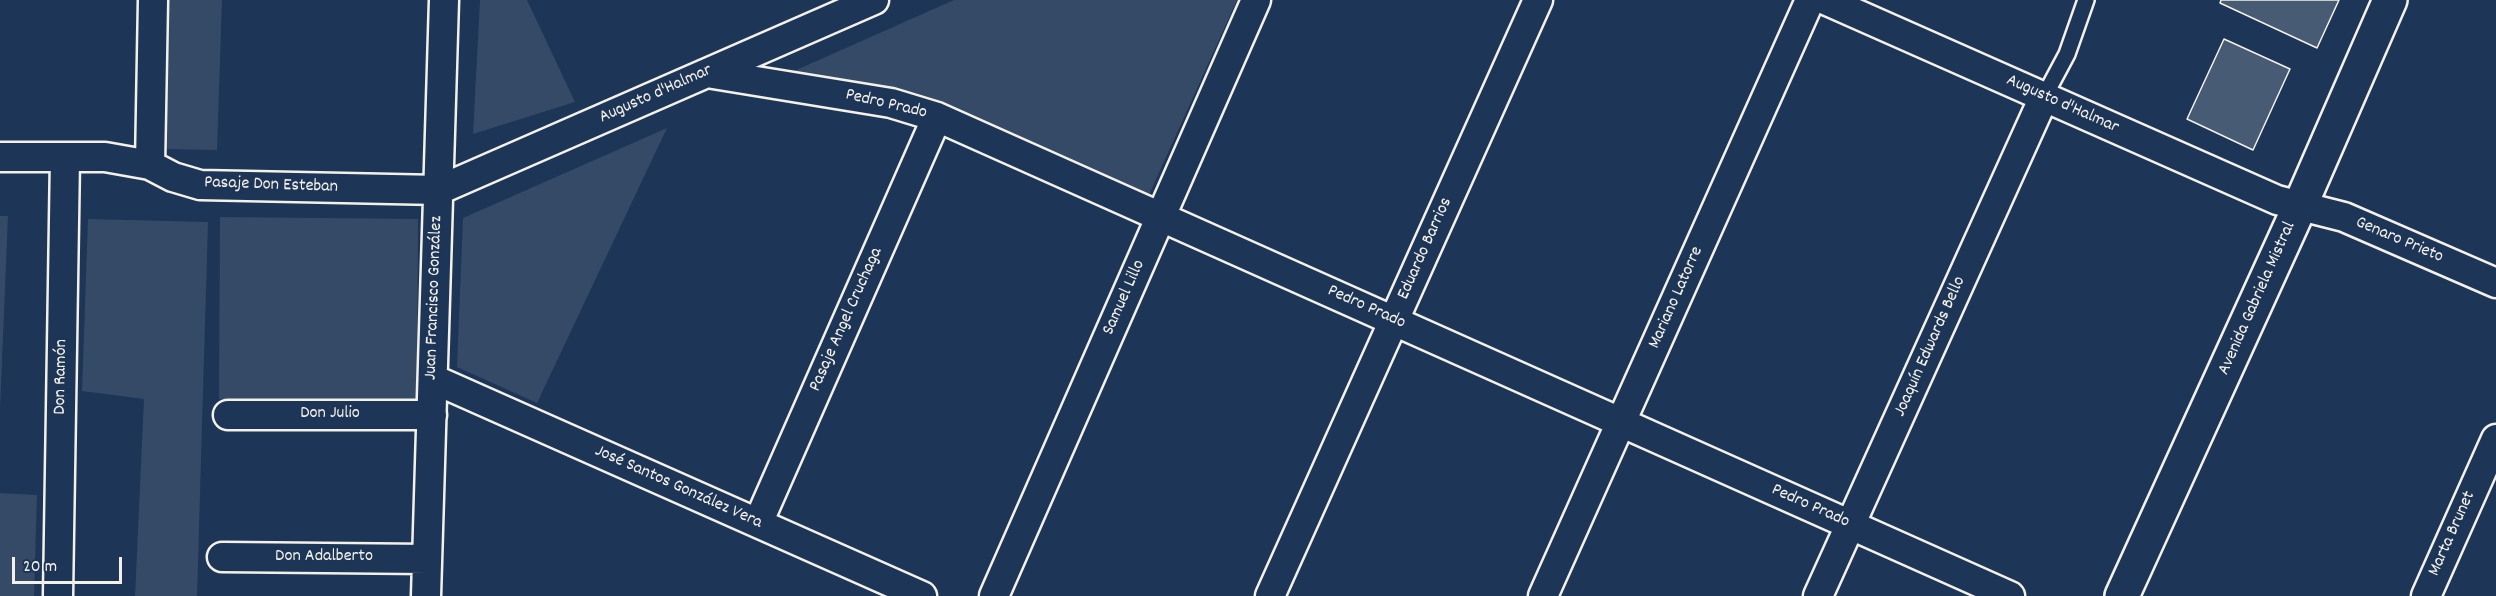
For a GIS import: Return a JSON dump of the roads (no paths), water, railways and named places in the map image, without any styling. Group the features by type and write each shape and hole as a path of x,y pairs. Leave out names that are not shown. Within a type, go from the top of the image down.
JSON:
{"main road":[{"name":"Avenida Gabriela Mistral","path":"2122,596 2300,206 2390,0"}],"street":[{"path":"150,165 153,0"},
{"name":"Juan Francisco González","path":"426,596 444,0"},
{"name":"Augusto d'Halmar","path":"438,190 874,0"},
{"name":"Samuel Lillo","path":"994,596 1256,0"},
{"name":"Eduardo Barrios","path":"1270,596 1538,0"},
{"name":"Mariano Latorre","path":"1543,596 1810,0"},
{"name":"Augusto d'Halmar","path":"1825,0 2277,200 2300,206"},
{"name":"Pedro Prado","path":"707,73 891,103 937,117 2010,596"},
{"name":"Joaquín Edwards Bello","path":"1818,596 2044,97"},
{"name":"Pasaje Angel Cruchaga","path":"758,523 937,117"},
{"name":"Pasaje Don Esteban","path":"0,157 105,157 150,165 173,177 200,185 438,190"},
{"name":"Don Ramón","path":"58,596 65,158"},
{"name":"Genaro Prieto","path":"2300,206 2344,217 2496,283"},
{"name":"José Santos González Vera","path":"433,379 922,596"},
{"name":"Don Julio","path":"228,415 432,415"},
{"name":"Marta Brunet","path":"2426,596 2496,439"},
{"name":"Don Adalberto","path":"222,557 427,559"}],"lane":[{"path":"2044,97 2067,54 2086,0"}]}
